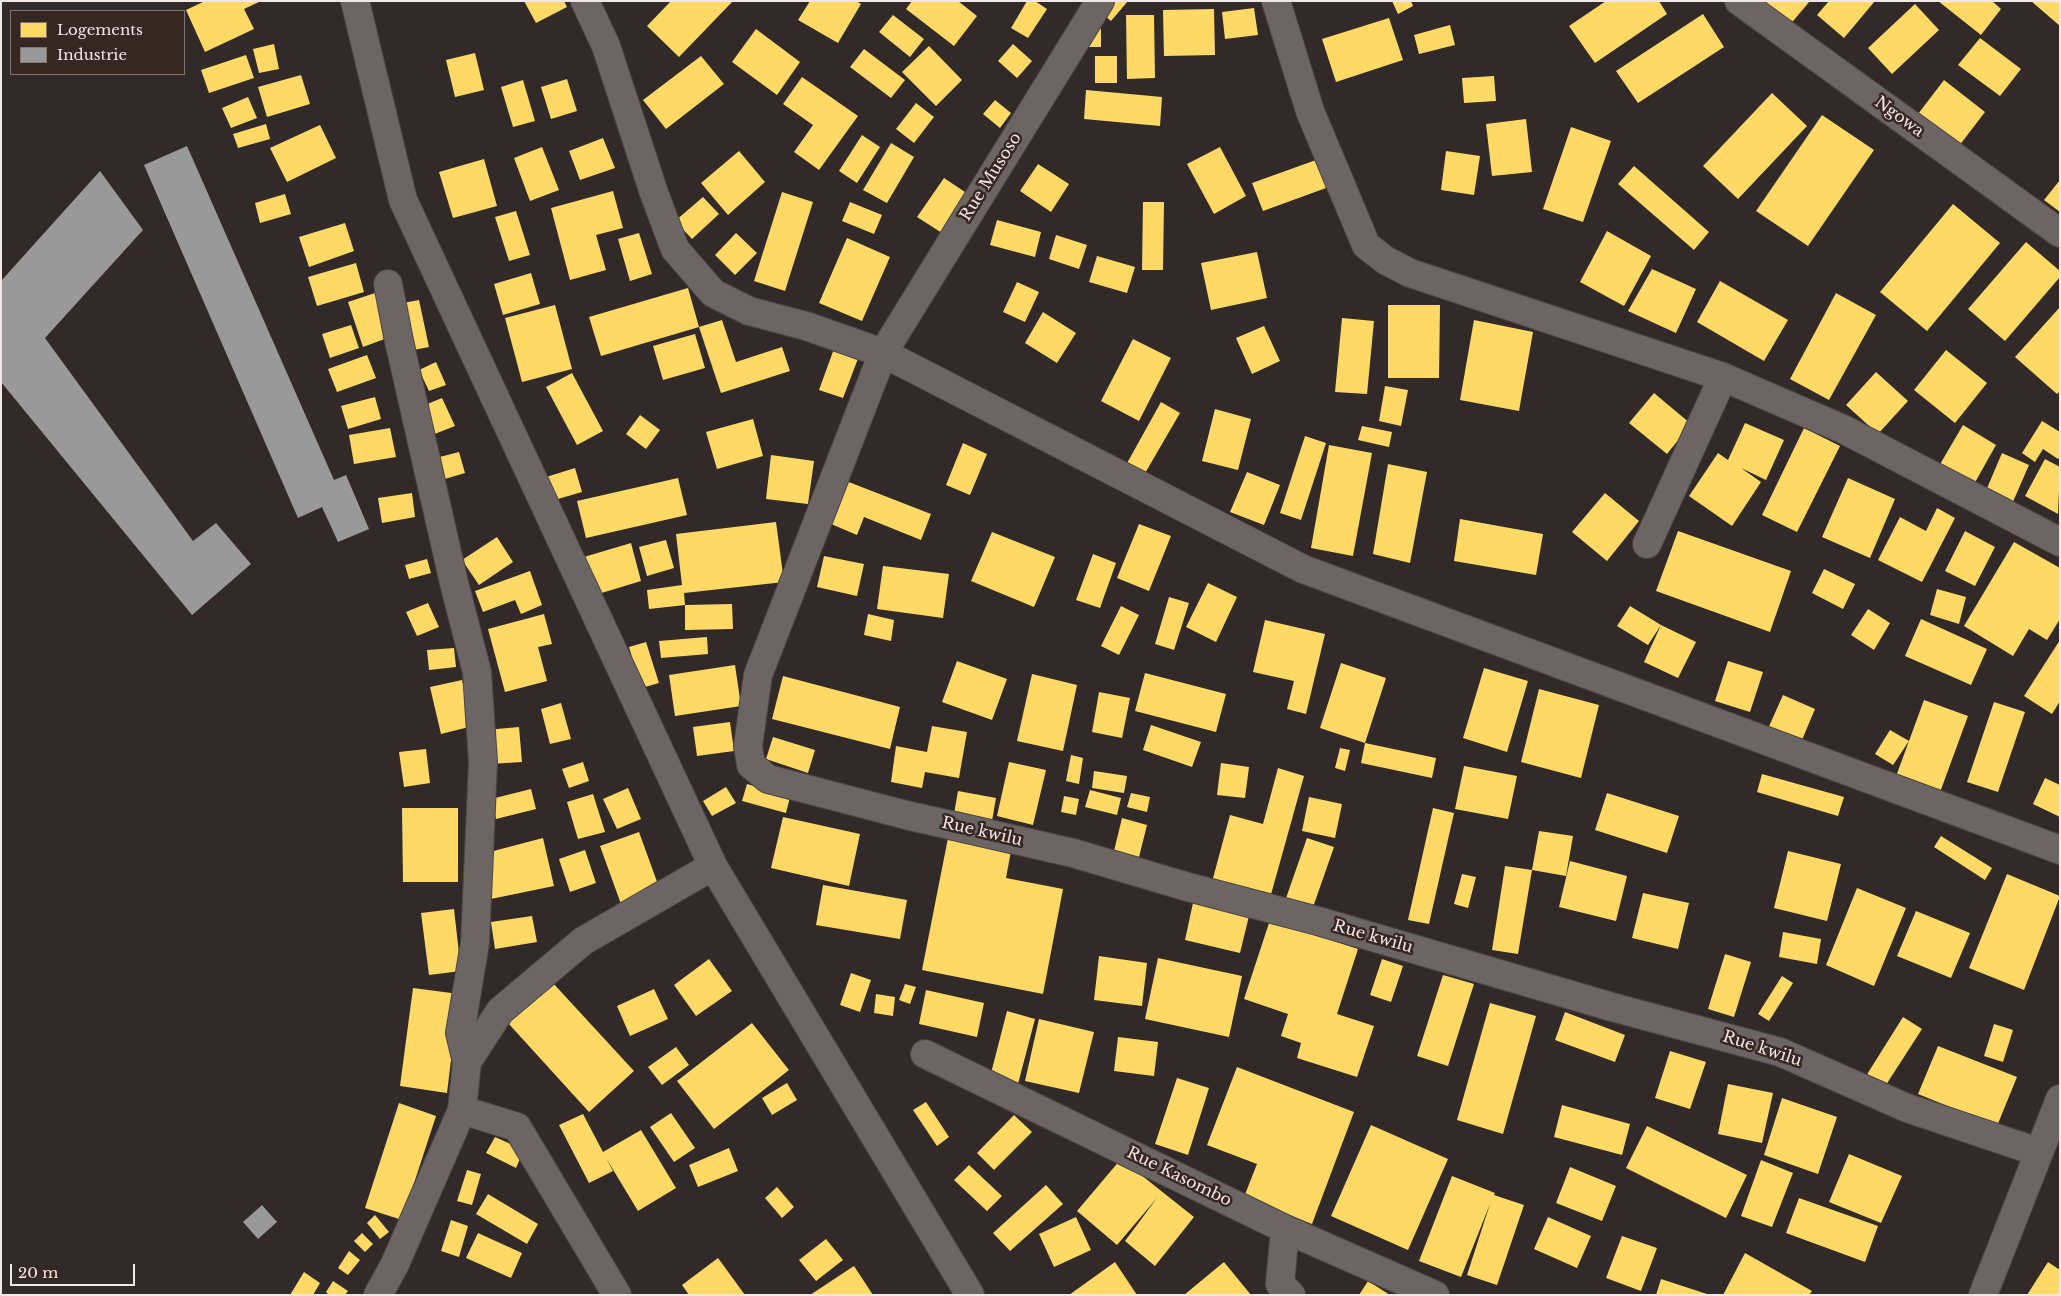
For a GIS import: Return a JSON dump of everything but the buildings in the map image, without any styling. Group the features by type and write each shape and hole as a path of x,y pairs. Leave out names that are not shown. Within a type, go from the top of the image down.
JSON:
{"street":[{"path":"355,1 403,200 713,866 970,1295"},
{"path":"585,1 606,46 654,193 675,249 714,293 749,312 806,326 883,353 1303,569 2060,850"},
{"name":"Rue Musoso","path":"752,713 758,675 883,353 1100,1"},
{"path":"1276,1 1310,111 1366,245 1385,260 1410,273 1723,377 1843,429 2060,542"},
{"name":"Ngowa","path":"1739,1 2060,233"},
{"path":"378,1295 395,1264 462,1110 467,1062 460,1033 475,943 483,762 477,672 398,341 388,284"},
{"path":"1646,544 1723,377"},
{"name":"Rue kwilu","path":"752,713 748,746 751,765 768,779 906,815 1073,853 1188,887 1318,921 1612,1007 1780,1052 1907,1108 2038,1152"},
{"path":"467,1062 500,1012 582,941 713,866"},
{"name":"Rue Kasombo","path":"925,1054 1285,1229 1435,1295"},
{"path":"1983,1295 2060,1099"},
{"path":"462,1110 517,1127 617,1295"},
{"path":"1285,1229 1280,1284 1291,1295"}]}
